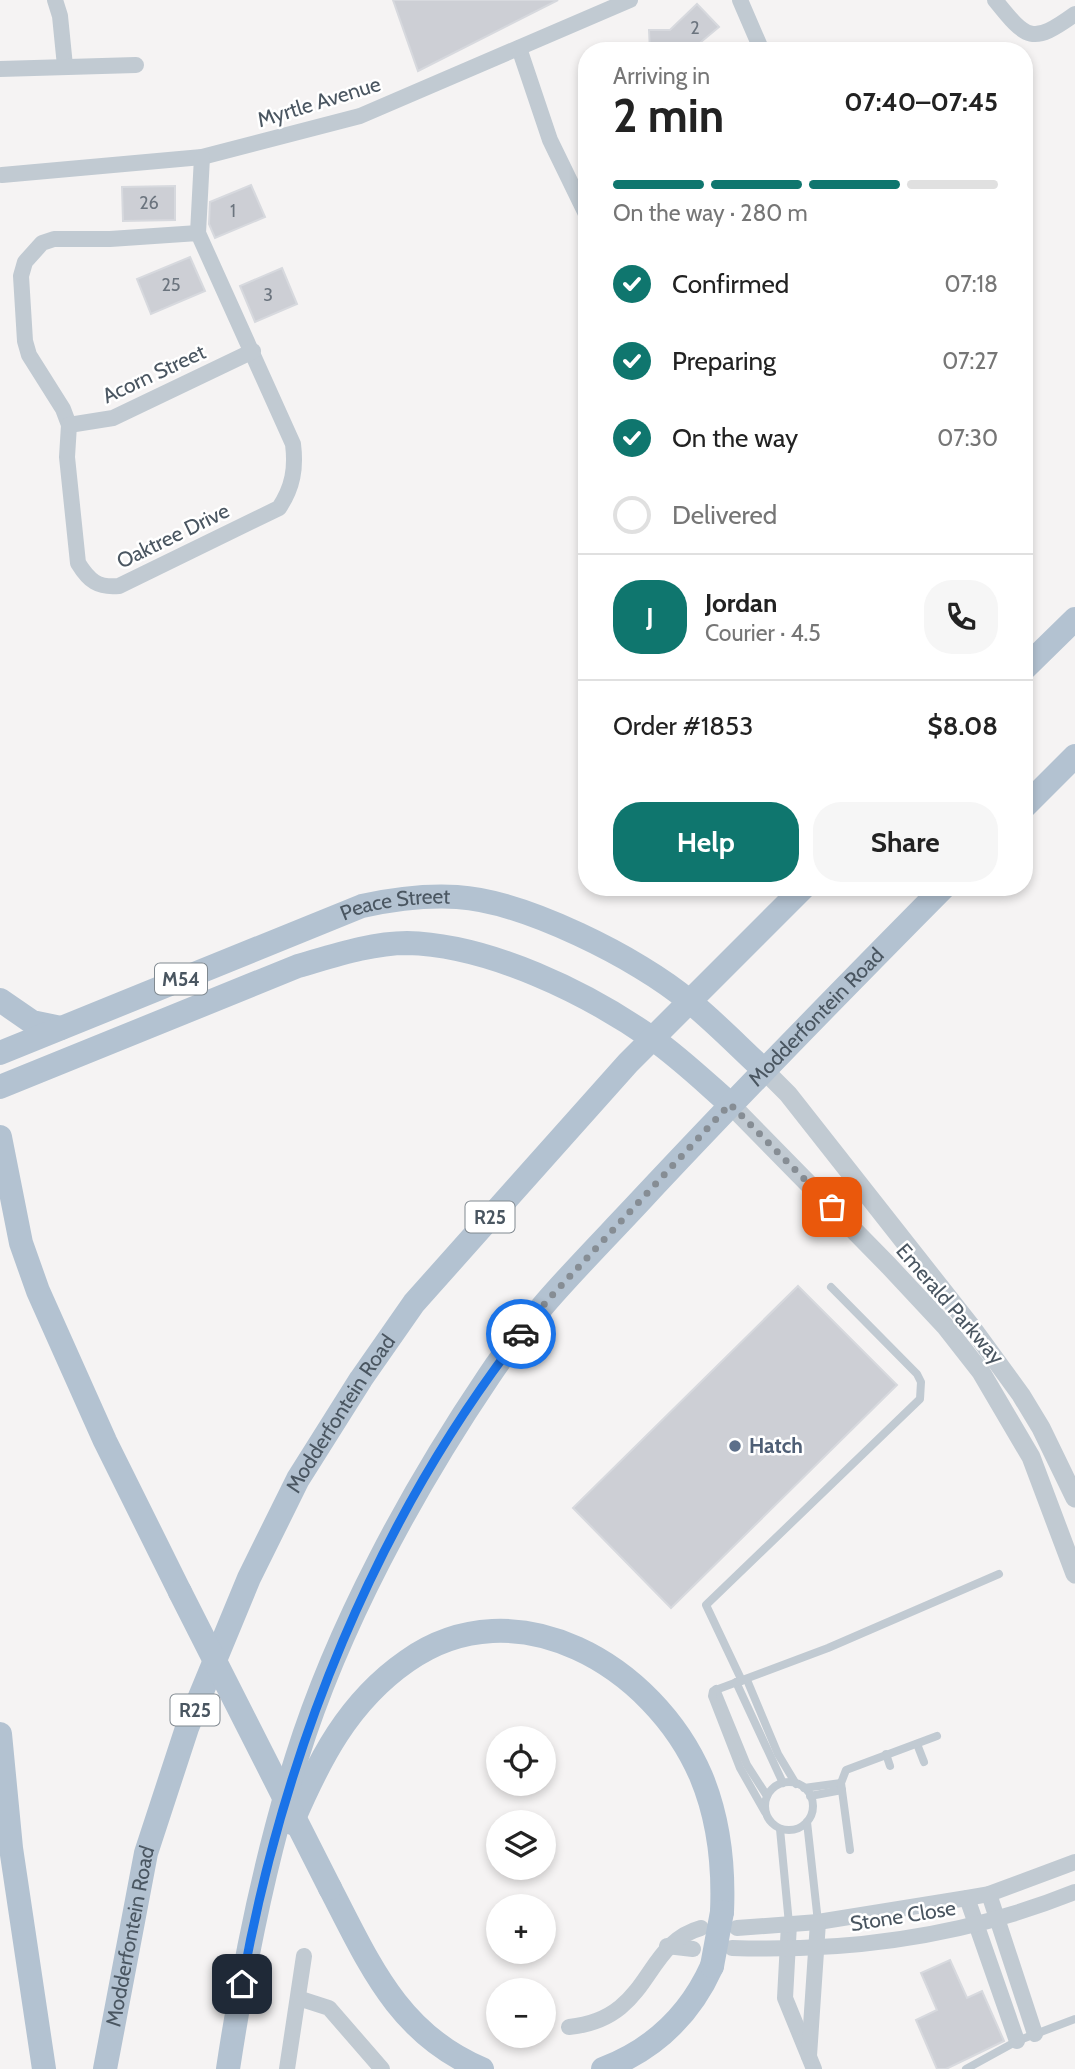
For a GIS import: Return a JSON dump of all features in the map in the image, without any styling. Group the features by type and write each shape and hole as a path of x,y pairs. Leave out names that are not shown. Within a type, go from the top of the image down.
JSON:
{"main road":[{"path":"1033,660 1075,619"},
{"path":"1033,798 1075,756"},
{"name":"Peace Street","path":"0,1053 362,906 411,896 460,897 506,907 579,935 660,980 690,1001 764,1070"},
{"name":"Modderfontein Road","path":"105,2069 146,1853 187,1728 248,1578 298,1479 361,1379 414,1303 653,1039 795,896"},
{"name":"Modderfontein Road","path":"228,2069 255,1912 297,1755 338,1652 388,1543 430,1471 490,1374 546,1302 730,1104 935,896"},
{"name":"Peace Street","path":"0,1087 298,966 347,952 404,943 452,946 507,961 563,987 653,1039 730,1104"},
{"path":"0,999 32,1022 62,1028"},
{"path":"0,1137 21,1243 38,1291 105,1441 330,1888 380,1980 405,2015 428,2039 455,2058 482,2069"},
{"path":"255,1912 323,1755 341,1724 407,1660 447,1639 477,1632 507,1631 567,1642 594,1654 620,1672 670,1723 701,1776 713,1812 730,1920 702,1989 685,2013 657,2040 624,2061 603,2069"},
{"path":"0,1734 11,1848 44,2069"}],"street":[{"path":"55,0 60,16 65,66"},
{"name":"Myrtle Avenue","path":"2,175 202,157 360,116 630,0"},
{"path":"740,0 758,42"},
{"path":"995,0 1017,28 1028,36 1040,36 1075,14"},
{"path":"519,48 550,140 578,198"},
{"path":"0,69 136,65"},
{"name":"Oaktree Drive","path":"198,233 110,239 54,239 42,243 26,262 21,276 25,341 29,355 63,409 69,425 67,457 78,563 94,583 106,587 119,586 279,508 288,496 295,465 293,444 198,233 202,157"},
{"name":"Acorn Street","path":"69,425 113,418 253,351"},
{"name":"Emerald Parkway","path":"764,1070 788,1094 999,1364 1041,1428 1075,1498"},
{"name":"Emerald Parkway","path":"730,1104 945,1326 981,1372 1031,1457 1075,1574"},
{"name":"Stone Close","path":"730,1920 789,1924 818,1922 967,1898 989,1894 1075,1862"},
{"name":"Stone Close","path":"732,1948 818,1950 977,1926 1075,1892"},
{"path":"989,1894 1035,2034"},
{"path":"967,1898 1017,2041"},
{"path":"811,2063 818,1922"},
{"path":"789,1924 785,1998 811,2063"},
{"path":"569,2027 591,2025 618,2009 643,1984 667,1946 686,1932 701,1928"},
{"path":"667,1946 693,1948"},
{"path":"287,2069 304,1956"},
{"path":"298,1998 330,2008 382,2069"}],"lane":[{"path":"818,1922 807,1822 812,1810 810,1796 778,1754 706,1605 920,1399 921,1382 917,1374 831,1287"},
{"path":"807,1822 795,1830 780,1829 768,1819 740,1768 712,1696 716,1689 742,1681 999,1574"},
{"path":"742,1681 783,1783"},
{"path":"716,1689 747,1765 767,1796 765,1812"},
{"path":"850,1850 841,1787 845,1770 937,1736"},
{"path":"917,1744 924,1762"},
{"path":"886,1754 890,1766"},
{"path":"767,1796 783,1783 841,1787"},
{"path":"810,1796 841,1787"},
{"path":"780,1829 789,1924"},
{"path":"966,2069 1017,2041 1075,2019"}],"building":[{"path":"393,0 558,0 418,71"},
{"path":"697,4 719,27 701,42 650,42 649,30 670,30"},
{"path":"251,185 265,217 215,238 209,224 210,202"},
{"path":"175,186 175,220 123,221 122,187"},
{"path":"190,257 205,291 151,314 137,279"},
{"path":"282,268 297,304 255,322 240,286"},
{"name":"Hatch","path":"798,1286 897,1385 671,1608 573,1508"},
{"path":"950,1960 967,1998 982,1991 1004,2041 946,2069 937,2069 916,2020 937,2010 921,1973"}],"way so far":[{"path":"521,1334 546,1302 730,1104 832,1207"}],"place":[{"name":"Hatch","path":"735,1446"}],"route":[{"path":"242,1984 255,1912 297,1755 343,1639 388,1543 437,1459 490,1374 521,1334"}]}
